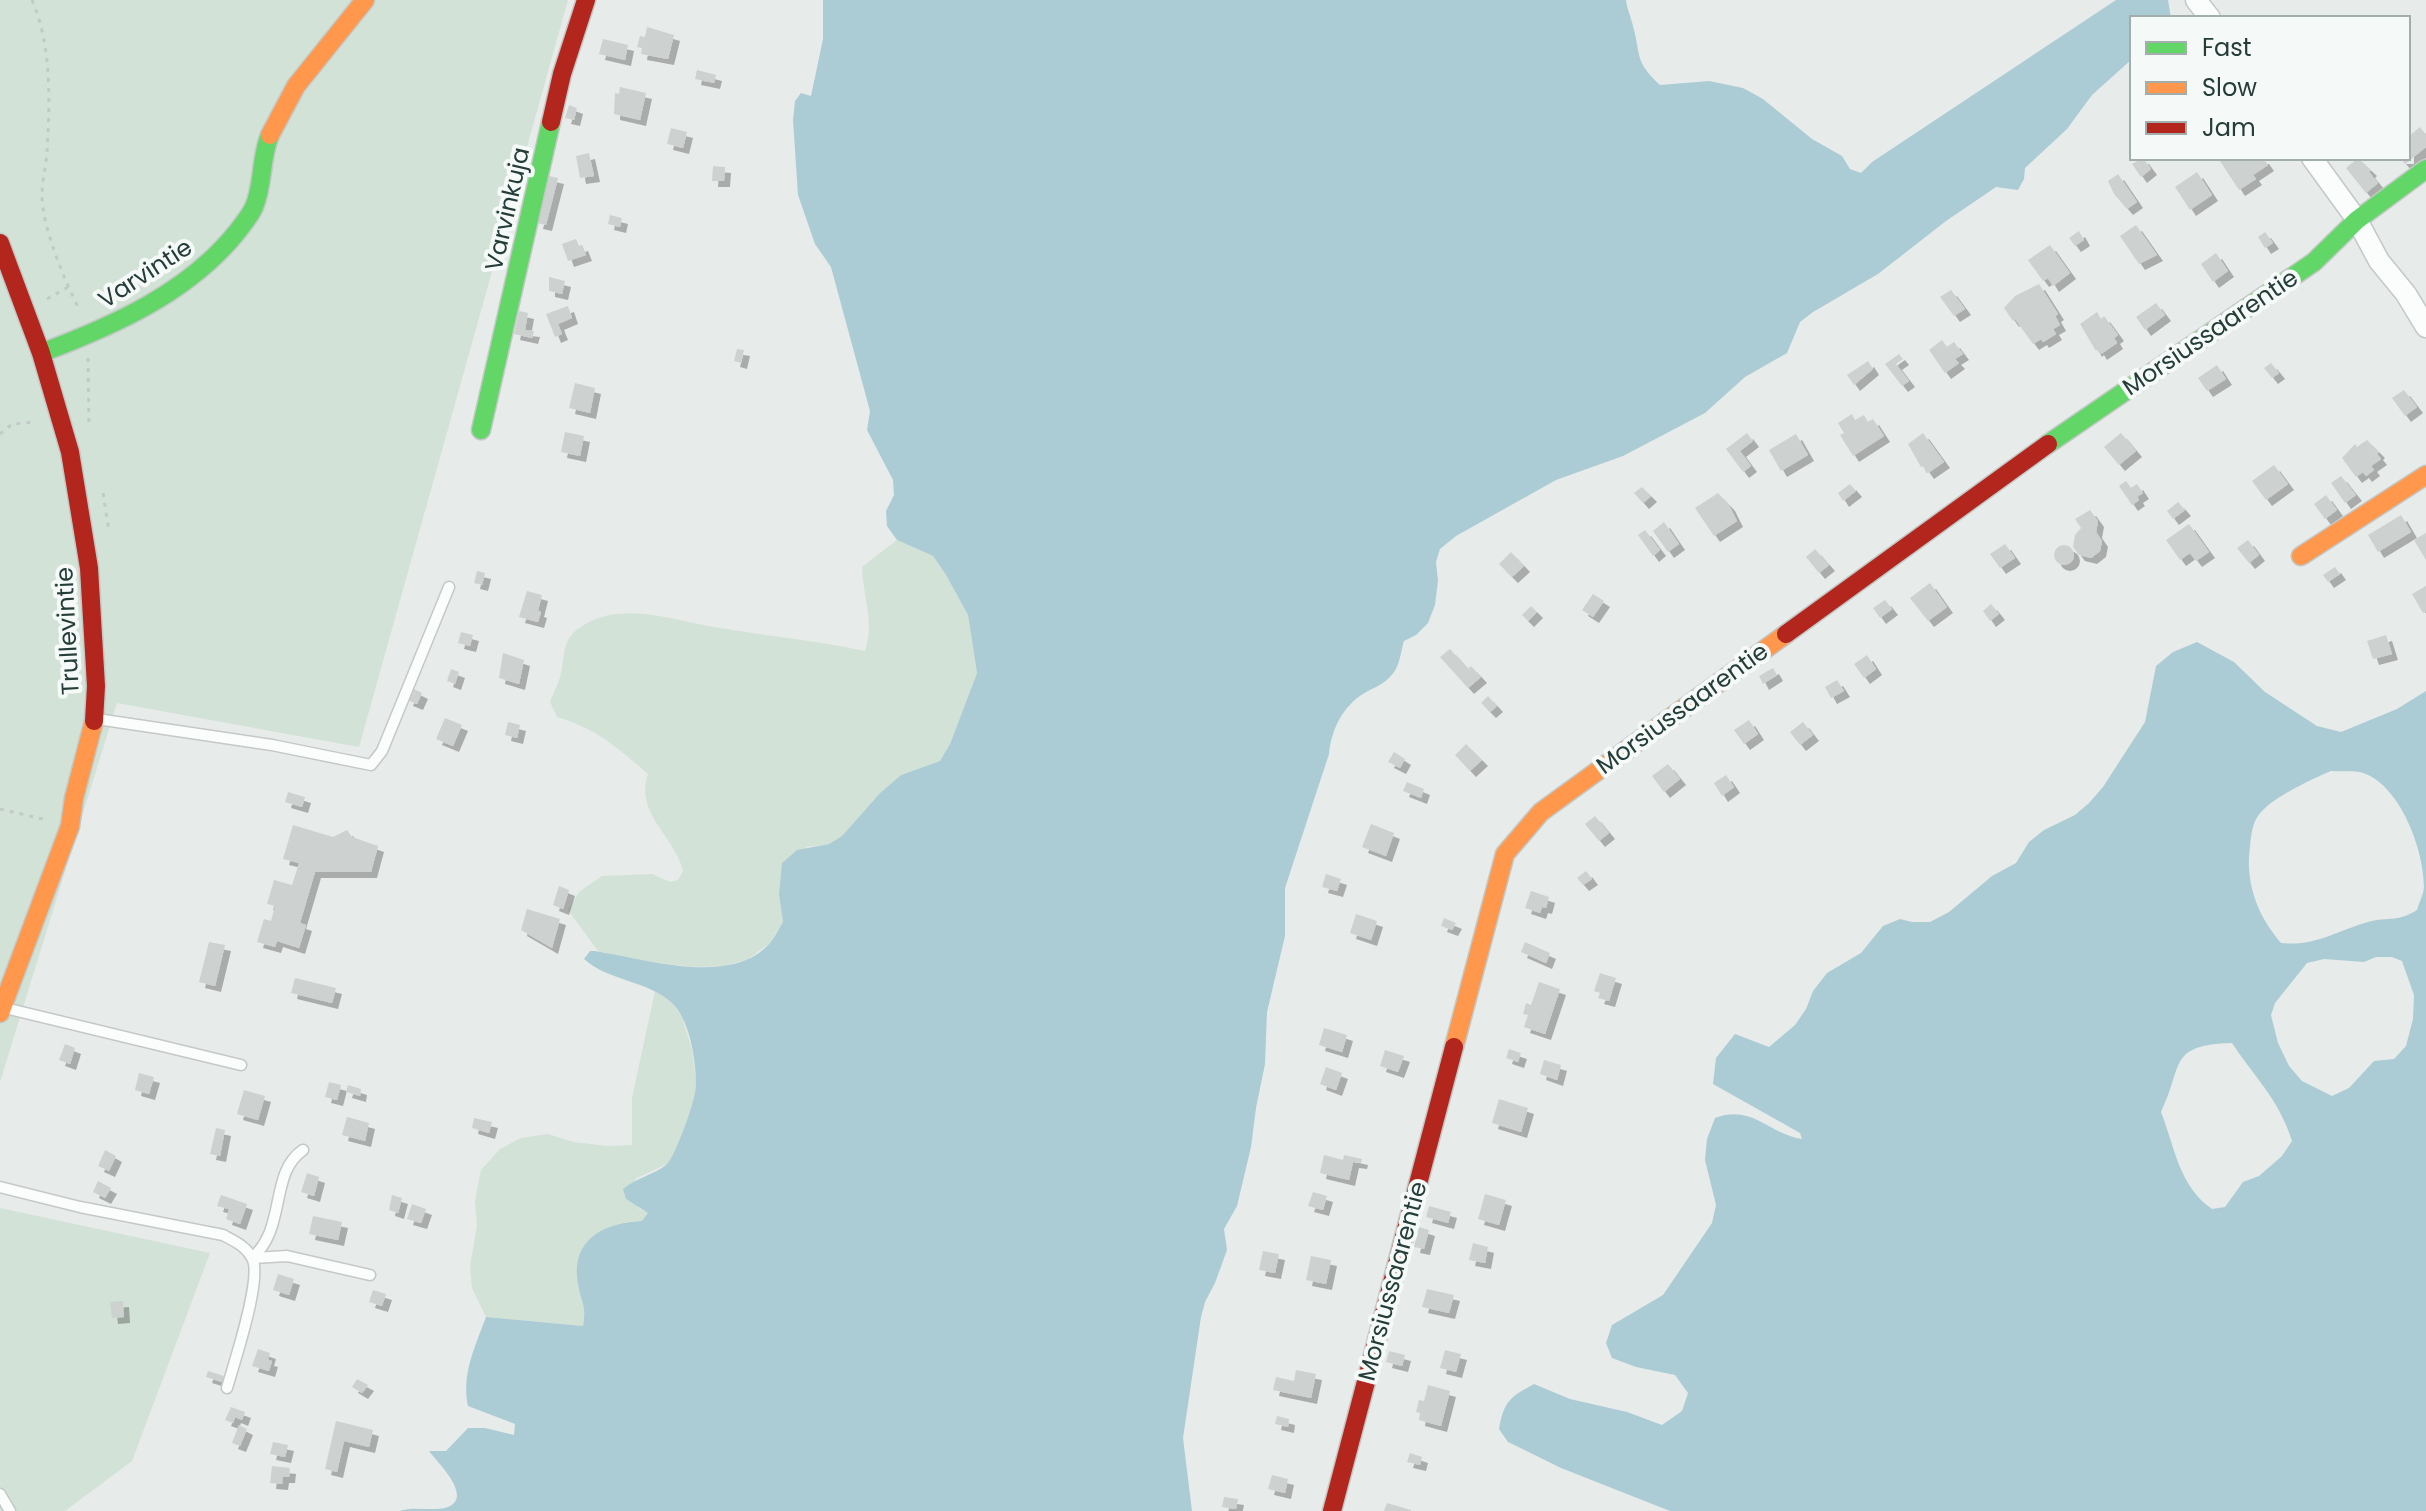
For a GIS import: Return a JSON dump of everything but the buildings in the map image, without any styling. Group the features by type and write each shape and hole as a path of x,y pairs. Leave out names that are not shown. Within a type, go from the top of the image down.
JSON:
{"street":[{"name":"Varvintie","path":"41,353 133,315 207,266 253,212 266,145 297,84 365,0"},
{"name":"Varvinkuja","path":"481,430 562,74 586,0"},
{"path":"2196,0 2208,16"},
{"path":"2313,160 2357,220 2379,261 2406,294 2426,327"},
{"name":"Morsiussaarentie","path":"1332,1511 1505,854 1526,827 1541,812 2086,416 2314,262 2357,220 2426,169"},
{"name":"Trullevintie","path":"0,243 41,353 70,452 89,568 96,686 95,718 74,798 70,826 2,1010"},
{"path":"2301,556 2426,475"}],"lane":[{"path":"95,718 272,745 371,765 382,751 449,587"},
{"path":"2,1010 241,1065"},
{"path":"252,1258 264,1248 272,1232 284,1177 294,1156 303,1150"},
{"path":"0,1187 80,1207 223,1235 242,1246 252,1258 256,1270 254,1290 227,1388"},
{"path":"252,1258 287,1256 370,1275"},
{"path":"0,1494 10,1511"}],"path":[{"path":"0,434 12,424 36,422 58,408"},
{"path":"0,809 70,826"}],"green space":[{"path":"0,0 568,0 359,747 117,703 0,1082"},
{"path":"897,540 933,556 968,615 977,673 950,744 940,761 901,775 880,793 842,836 829,844 807,847 779,895 783,922 769,944 748,959 724,966 693,967 635,960 598,951 568,910 579,892 602,876 652,874 670,882 678,880 683,871 679,858 646,801 648,774 606,740 584,727 557,717 550,702 569,639 578,629 594,620 627,613 865,651 869,619 862,567"},
{"path":"655,991 672,1003 682,1017 692,1050 697,1087 679,1146 667,1164 635,1179 638,1208 649,1213 642,1221 626,1222 578,1287 586,1306 583,1326 486,1317 472,1288 470,1266 477,1226 475,1201 481,1170 500,1149 521,1138 548,1134 573,1142 632,1145 632,1098"},
{"path":"0,1208 210,1253 132,1461 65,1511 0,1511"}],"water":[{"path":"823,0 1626,0 1642,63 1660,85 1709,81 1743,88 1763,99 1812,139 1842,156 1850,169 1861,173 1872,162 2116,0 2168,0 2171,16 2130,16 2130,61 2092,95 2067,129 2025,168 2018,190 1996,187 1878,274 1813,312 1800,322 1787,353 1745,377 1705,413 1623,456 1556,480 1456,536 1440,549 1436,562 1438,581 1435,605 1428,623 1404,641 1398,665 1391,676 1356,699 1335,728 1285,888 1285,936 1267,1012 1265,1064 1251,1147 1237,1206 1224,1229 1227,1250 1201,1317 1183,1438 1192,1511 399,1511 445,1508 457,1497 452,1481 429,1451 446,1451 468,1428 485,1428 514,1435 515,1424 468,1406 468,1372 486,1317 583,1326 584,1308 577,1269 584,1245 603,1230 642,1221 648,1213 626,1199 623,1189 666,1165 675,1151 689,1114 696,1085 695,1064 688,1030 678,1010 662,995 604,972 584,959 590,951 594,951 661,963 710,967 753,957 770,943 783,922 779,895 782,863 797,850 829,844 842,836 880,793 901,775 940,761 950,744 977,673 968,615 946,575 933,556 897,540 887,526 886,511 894,495 893,480 867,430 870,411 831,267 815,244 798,195 793,120 795,101 801,93 811,96 823,39"},
{"path":"2197,642 2234,662 2265,692 2317,726 2341,732 2397,709 2426,691 2426,1511 1670,1511 1561,1468 1508,1442 1499,1429 1503,1412 1514,1397 1534,1384 1570,1399 1627,1412 1662,1425 1682,1411 1688,1393 1675,1375 1636,1367 1612,1358 1606,1343 1612,1325 1663,1295 1712,1223 1716,1205 1705,1160 1707,1139 1715,1118 1728,1115 1750,1117 1779,1132 1802,1139 1800,1133 1713,1084 1716,1058 1735,1034 1769,1047 1795,1025 1813,991 1827,973 1861,953 1883,926 1900,919 1930,922 1949,912 1992,876 2016,863 2029,842 2044,830 2075,815 2089,803 2103,787 2145,722 2156,666 2173,652","holes":["2331,771 2363,773 2376,780 2399,805 2420,855 2423,892 2417,910 2404,917 2368,922 2305,943 2281,943 2259,910 2251,886 2249,860 2253,827 2258,816 2271,803","2376,957 2392,957 2402,961 2414,995 2413,1019 2406,1046 2394,1059 2374,1061 2349,1088 2332,1096 2302,1081 2289,1066 2278,1043 2271,1015 2275,1003 2307,963 2324,959 2364,962","2232,1043 2273,1101 2292,1141 2282,1156 2259,1176 2243,1182 2225,1207 2212,1209 2185,1178 2161,1112 2181,1061 2187,1053 2211,1045"]}],"traffic: fast":[{"path":"481,430 551,122"},
{"path":"41,353 148,305 196,273 217,254 254,207 270,135"},
{"path":"2048,444 2314,262 2357,220 2426,169"}],"traffic: slow":[{"path":"270,135 296,86 365,0"},
{"path":"2301,556 2426,475"},
{"path":"1454,1047 1505,854 1541,812 1786,634"},
{"path":"0,1013 70,826 94,721"}],"traffic: jam":[{"path":"551,122 562,74 586,0"},
{"path":"0,243 41,353 70,452 89,568 96,686 94,721"},
{"path":"1786,634 2048,444"},
{"path":"1332,1511 1454,1047"}]}
